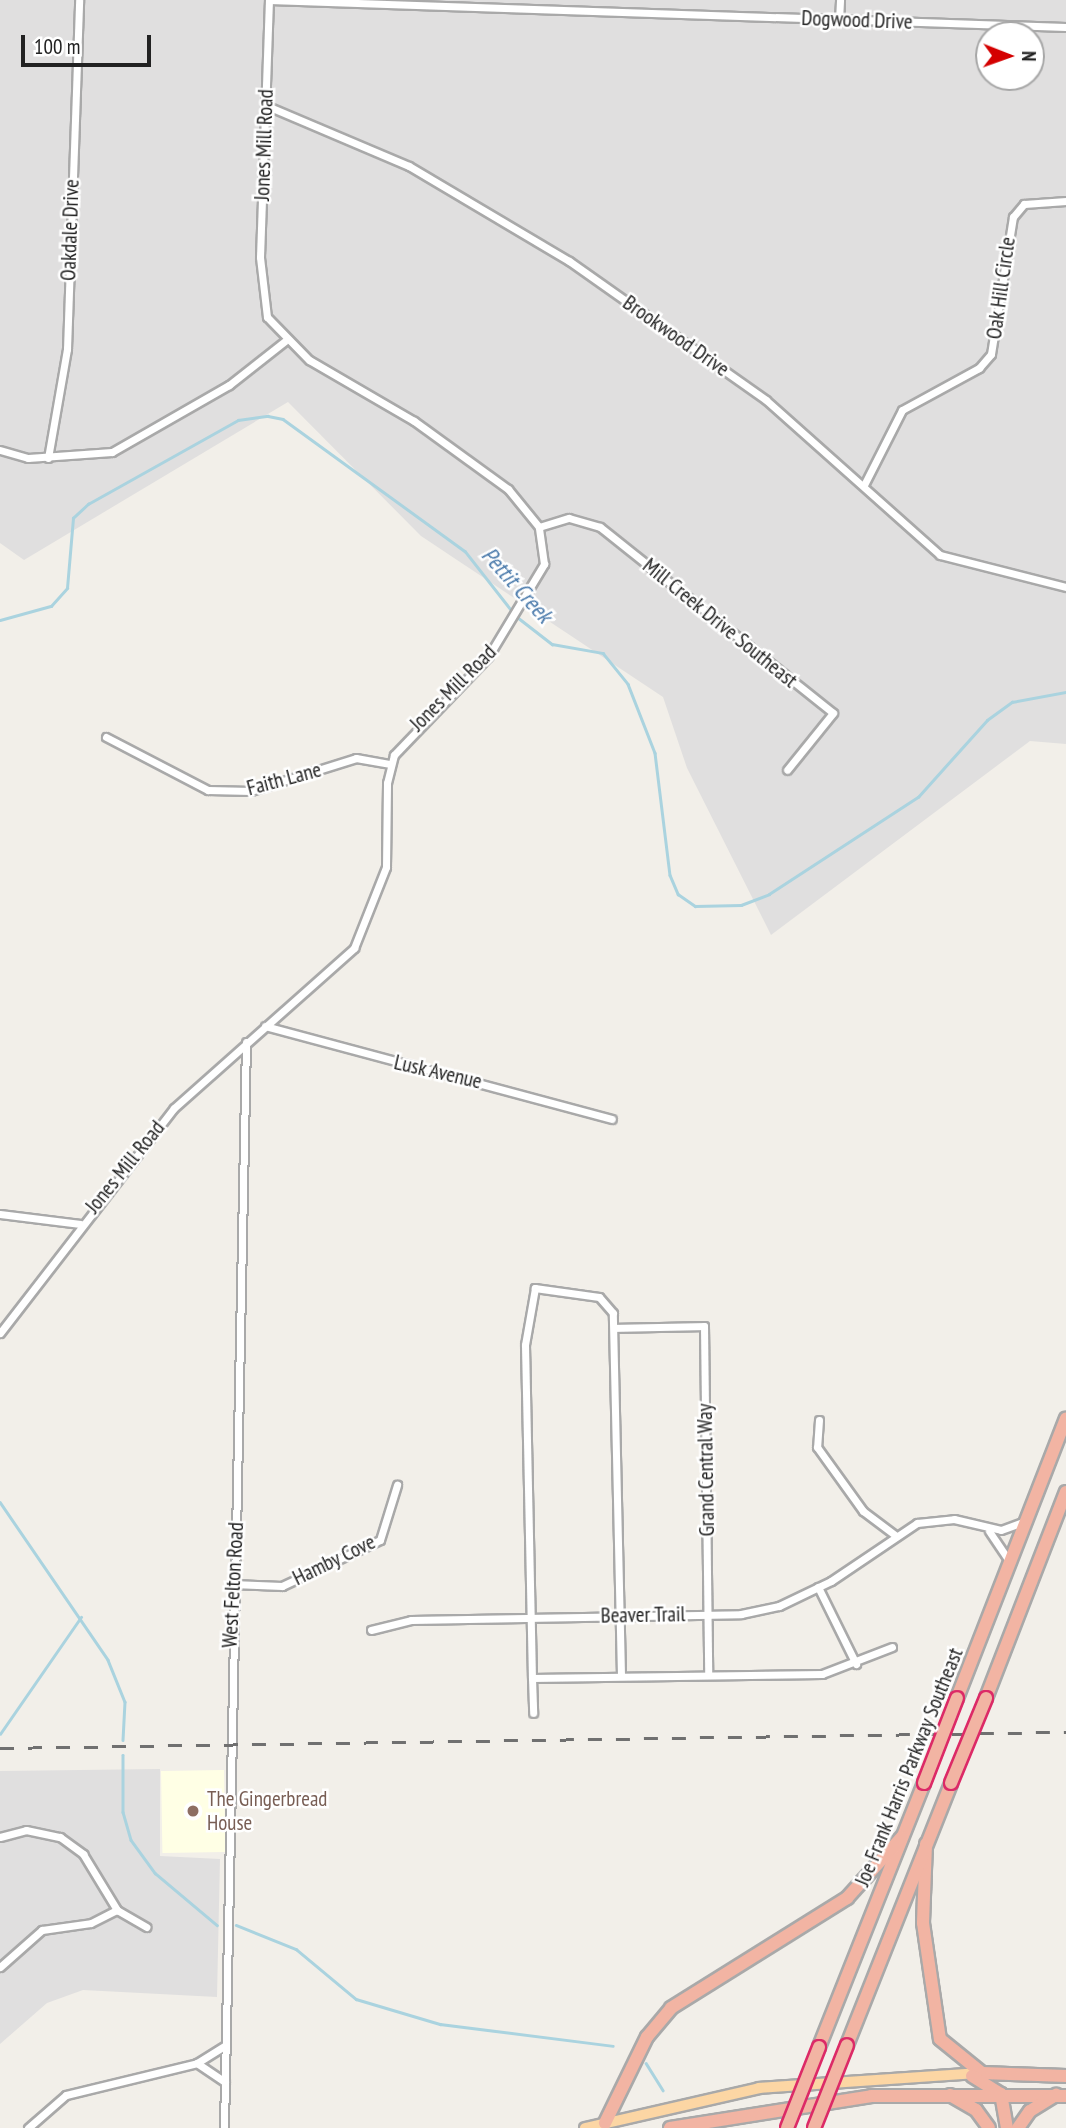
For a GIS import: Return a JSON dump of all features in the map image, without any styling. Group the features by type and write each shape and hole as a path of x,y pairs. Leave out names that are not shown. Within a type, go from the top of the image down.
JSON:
{"highway":[{"name":"Joe Frank Harris Parkway Southeast","path":"787,2128 1066,1419"},
{"path":"814,2128 1066,1492"},
{"path":"605,2123 643,2044 671,2008 848,1898 902,1837"},
{"path":"926,1844 923,1912 934,2023 955,2057 982,2073 1066,2076"},
{"path":"967,2073 1001,2094 1007,2128"},
{"path":"946,2093 976,2110 989,2128"},
{"path":"670,2128 839,2099 946,2093 1061,2095"},
{"path":"1018,2128 1030,2111 1061,2095"}],"main road":[{"path":"585,2128 759,2088 982,2073"}],"street":[{"name":"Oakdale Drive","path":"48,458 67,349 79,0"},
{"name":"Dogwood Drive","path":"269,0 1066,27"},
{"name":"Jones Mill Road","path":"0,1333 80,1224 174,1108 246,1042 341,963 371,916 387,860 390,764 407,735 479,668 531,593 545,558 539,527 520,500 474,462 285,341 267,317 260,287 269,0"},
{"path":"839,20 840,0"},
{"name":"Brookwood Drive","path":"265,105 409,166 569,261 766,400 940,555 1066,587"},
{"name":"Oak Hill Circle","path":"864,485 902,410 979,368 991,354 1013,217 1024,204 1066,201"},
{"path":"0,450 48,458 112,452 229,385 285,341"},
{"name":"Mill Creek Drive Southeast","path":"539,527 569,518 600,527 833,713 787,771"},
{"name":"Faith Lane","path":"106,737 208,790 251,790 356,758 390,764"},
{"name":"Lusk Avenue","path":"265,1027 612,1119"},
{"name":"West Felton Road","path":"224,2128 232,1584 246,1042"},
{"path":"0,1214 80,1224"},
{"path":"533,1713 525,1345 535,1288 605,1300 614,1328 621,1675"},
{"name":"Grand Central Way","path":"614,1328 704,1326 708,1674"},
{"path":"819,1420 817,1447 863,1511 894,1535"},
{"name":"Hamby Cove","path":"232,1584 282,1586 380,1540 397,1485"},
{"name":"Beaver Trail","path":"371,1630 411,1620 708,1614 779,1606 818,1587 894,1535 937,1519 1006,1530 1027,1519"},
{"path":"986,1528 1004,1547 1010,1564"},
{"path":"818,1587 856,1664"},
{"path":"532,1678 822,1674 856,1664 892,1647"},
{"path":"0,1836 26,1830 60,1837 83,1854 117,1910 146,1927"},
{"path":"0,1967 42,1930 91,1923 117,1910"},
{"path":"28,2128 66,2095 197,2063 226,2045"},
{"path":"197,2063 225,2082"}],"shaded area":[{"path":"0,0 1066,0 1066,744 1030,741 771,935 687,768 663,697 421,536 288,402 24,560 0,543"},
{"path":"160,1769 160,1856 220,1859 217,1997 83,1990 47,2003 0,2044 0,1771"},
{"name":"The Gingerbread House","path":"224,1770 225,1852 162,1853 161,1771"}],"waterway":[{"name":"Pettit Creek","path":"0,620 51,606 67,588 73,518 88,504 238,420 268,416 283,419 465,551 512,611"},
{"name":"Pettit Creek","path":"516,616 552,644 603,653 628,684 655,753 670,875 678,894 695,906 741,905 769,894 918,797 987,720 1012,702 1066,692"},
{"path":"0,1502 108,1660 125,1702 123,1740"},
{"path":"0,1734 81,1617"},
{"path":"123,1755 123,1812 131,1840 155,1873 217,1925"},
{"path":"236,1925 296,1949 356,1999 440,2024 613,2046"},
{"path":"646,2063 663,2090"}],"railway":[{"path":"0,1748 1066,1732"}],"place":[{"name":"The Gingerbread House","path":"193,1811"}]}
